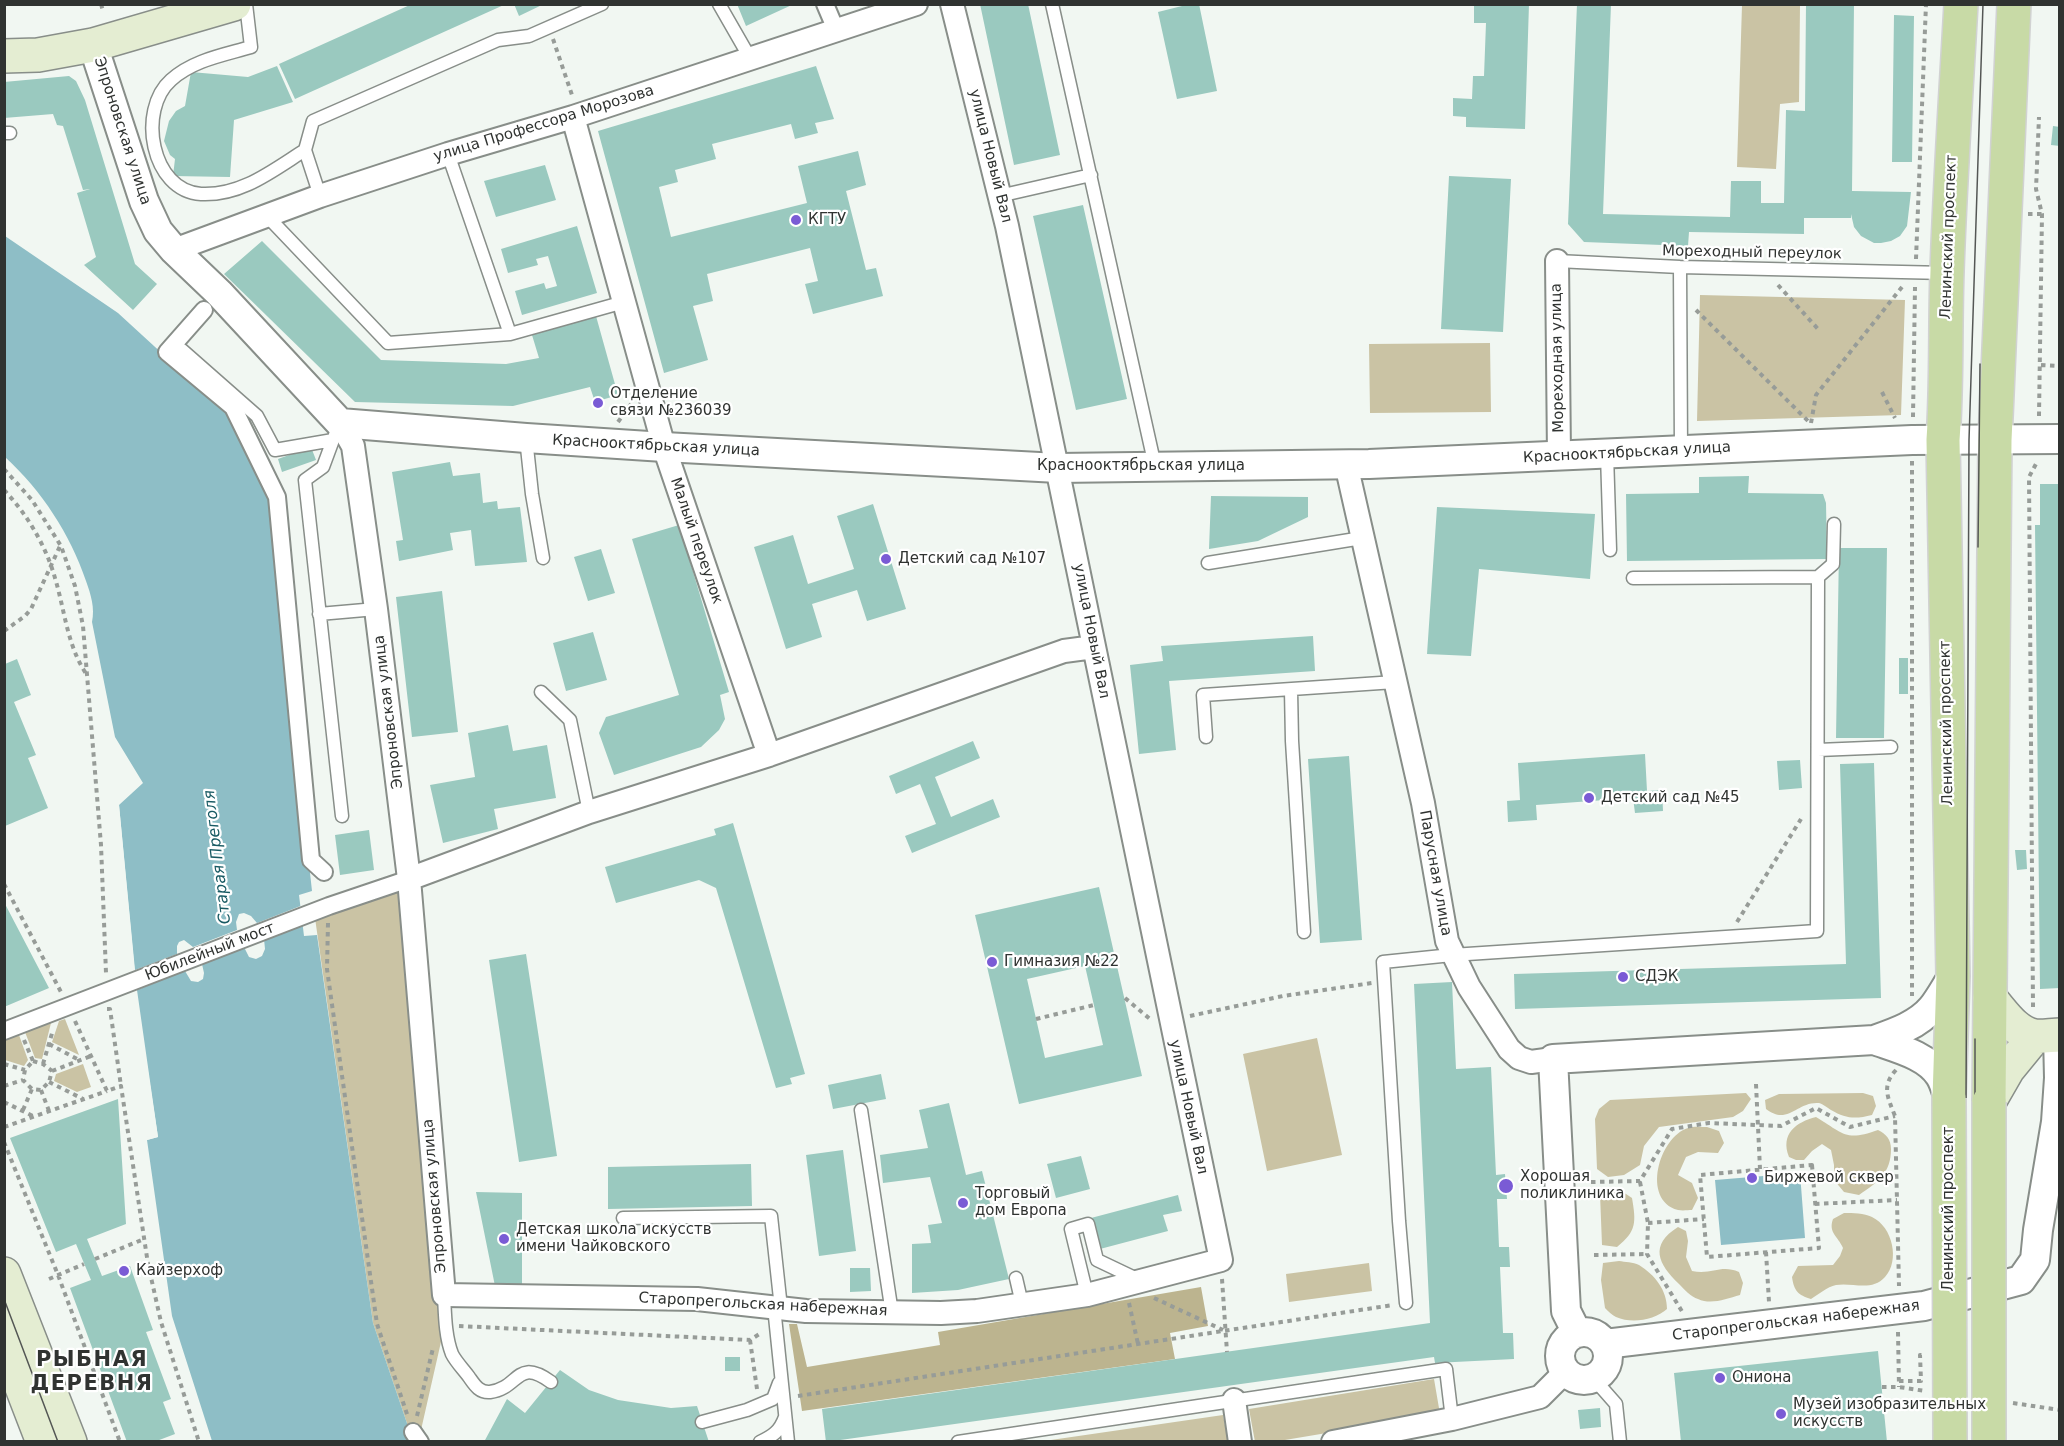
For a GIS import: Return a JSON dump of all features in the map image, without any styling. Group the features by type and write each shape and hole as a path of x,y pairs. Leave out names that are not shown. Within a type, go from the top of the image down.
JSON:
{"main road":[{"path":"4,42 35,41 97,23 179,4"},
{"path":"4,56 38,56 97,23 234,4"},
{"name":"Ленинский проспект","path":"1950,1442 1949,1098 1953,976 1917,434 1945,404 1931,272 1961,4"},
{"path":"1989,1442 1989,1102 1995,440 2013,4"},
{"path":"1990,998 2022,1032 2051,1035"},
{"path":"1989,1102 2008,1069 2051,1035"},
{"path":"4,1274 70,1442"},
{"path":"4,1341 43,1442"}],"street":[{"path":"825,4 836,30"},
{"name":"улица Профессора Морозова","path":"174,250 320,196 448,154 576,116 916,4"},
{"name":"улица Новый Вал","path":"952,4 999,196 1058,468 1221,1260"},
{"name":"Эпроновская улица","path":"97,23 144,201 158,231 174,250 219,293 336,431 353,446 376,609 409,879 444,1295"},
{"name":"Малый переулок","path":"576,116 664,447 769,755"},
{"name":"Мореходная улица","path":"1557,261 1559,456"},
{"path":"204,310 167,351 232,407 277,497 311,860 324,872"},
{"name":"Краснооктябрьская улица","path":"336,431 526,438 1058,468 1346,464 1559,456 1917,434 1995,440 2050,439"},
{"name":"Парусная улица","path":"1346,464 1422,803 1447,941 1469,987 1509,1049 1519,1058 1531,1062 1874,1040"},
{"path":"409,879 589,812 769,755 1064,651 1094,647"},
{"name":"Юбилейный мост","path":"4,1031 321,908 409,879"},
{"path":"1874,1040 1897,1032 1931,1009 1953,976"},
{"name":"Старопрегольская набережная","path":"1605,1344 1924,1306 2021,1280 2036,1260 2038,1230 2056,1122 2051,1035"},
{"path":"1874,1040 1930,1064 1941,1076 1949,1098"},
{"path":"1553,1059 1566,1311 1576,1333"},
{"name":"Старопрегольская набережная","path":"444,1295 698,1299 777,1313 976,1311 1087,1295 1221,1260"},
{"path":"1576,1333 1593,1334 1605,1344 1608,1360 1605,1368 1594,1379 1579,1380 1566,1372 1560,1358 1561,1350 1564,1343 1576,1333"},
{"path":"1333,1442 1452,1419 1540,1397 1566,1372"},
{"path":"1234,1400 1239,1442"}],"lane":[{"path":"246,4 251,47 198,63 182,71 168,82 157,101 152,118 155,150 160,164 172,182 184,189 199,194 224,192 250,184 305,150"},
{"path":"320,196 305,150 313,121 498,40 529,36 603,4"},
{"path":"719,4 750,58"},
{"path":"1052,4 1155,466"},
{"path":"448,154 510,334"},
{"path":"999,196 1090,175"},
{"path":"267,216 388,343 510,334 624,302"},
{"name":"Мореходный переулок","path":"1557,261 1680,267 1931,272"},
{"path":"1680,267 1681,450"},
{"path":"182,350 257,416 275,450 336,431"},
{"path":"336,431 323,467 304,480 342,816"},
{"path":"526,438 532,494 543,558"},
{"path":"1607,454 1610,550"},
{"path":"1633,578 1818,576 1833,564 1834,524"},
{"path":"1208,563 1362,538"},
{"path":"1406,1303 1383,962 1452,955 1817,931 1818,576"},
{"path":"319,614 376,609"},
{"path":"1206,737 1203,695 1395,682"},
{"path":"1291,690 1304,932"},
{"path":"542,692 570,720 589,812"},
{"path":"1818,750 1891,747"},
{"path":"861,1110 892,1313"},
{"path":"623,1218 771,1216 780,1376 788,1442"},
{"path":"1087,1295 1071,1229 1088,1224 1097,1260 1134,1283"},
{"path":"1016,1278 1022,1304"},
{"name":"Эпроновская улица","path":"444,1295 446,1325 453,1355 478,1389 489,1392 501,1388 523,1372 529,1371 538,1372 551,1382"},
{"path":"958,1442 1446,1369 1452,1419"},
{"path":"702,1422 747,1410 773,1400 780,1376"},
{"path":"1594,1379 1616,1404 1620,1442"},
{"path":"760,1442 776,1433 785,1416"}],"path":[{"path":"1914,1022 1912,1011 1917,434 1931,272 1926,4"},
{"path":"549,27 576,116"},
{"path":"2039,117 2036,189 2042,214 2041,365 2050,439 2029,477 2051,1035"},
{"path":"1762,268 1818,328"},
{"path":"1680,295 1811,423 1816,394 1931,272"},
{"path":"2041,365 2060,366"},
{"path":"1882,392 1917,434"},
{"path":"614,427 634,400"},
{"path":"4,469 32,500 61,546 75,586 83,626 101,845 106,973 93,981 101,994 100,1010 110,1009 147,1264 161,1322 199,1442"},
{"path":"4,490 33,528 51,566 71,642 87,675"},
{"path":"4,631 31,609 61,546"},
{"path":"1728,936 1806,811"},
{"path":"4,884 64,1009 91,1056 107,1091"},
{"path":"321,908 327,969 377,1324 416,1437"},
{"path":"1184,1017 1283,996 1384,981"},
{"path":"1125,998 1156,1023"},
{"path":"1036,1018 1094,1005"},
{"path":"43,1064 64,1009"},
{"path":"49,1044 79,1060"},
{"path":"1882,1387 1899,1387 1895,1116 1886,1094 1888,1079 1902,1063 1913,1055"},
{"path":"52,1071 91,1056"},
{"path":"23,1080 24,1070 33,1061 43,1064 52,1071"},
{"path":"4,1064 24,1070"},
{"path":"41,1090 49,1082 52,1071"},
{"path":"4,1086 23,1080"},
{"path":"23,1080 32,1089 41,1090"},
{"path":"49,1082 84,1099"},
{"path":"1756,1084 1760,1169"},
{"path":"4,1127 121,1086"},
{"path":"22,1110 32,1089"},
{"path":"41,1090 49,1111"},
{"path":"4,1102 35,1116"},
{"path":"1685,1316 1647,1254 1648,1223 1640,1181 1671,1129 1709,1123 1780,1126 1816,1108 1850,1127 1895,1116"},
{"path":"4,1142 58,1275 120,1442"},
{"path":"1812,1165 1815,1204 1819,1248 1707,1257 1700,1174 1812,1165"},
{"path":"1592,1182 1640,1181"},
{"path":"1815,1204 1897,1200"},
{"path":"1648,1223 1704,1219"},
{"path":"95,1259 144,1239"},
{"path":"1766,1252 1769,1310"},
{"path":"1594,1255 1647,1254"},
{"path":"1221,1260 1227,1352"},
{"path":"49,1279 84,1264"},
{"path":"1134,1283 1224,1330"},
{"path":"1134,1283 1138,1344"},
{"path":"792,1397 1406,1303"},
{"path":"416,1437 437,1332 446,1325 750,1340 777,1313"},
{"path":"1899,1382 1921,1381"}],"shaded area":[{"path":"1742,5 1800,5 1799,102 1780,104 1776,169 1737,167"},
{"path":"1700,295 1905,300 1901,415 1697,421"},
{"path":"1490,343 1491,412 1370,413 1369,344"},
{"path":"409,879 443,1333 421,1430 413,1441 373,1323 314,911"},
{"path":"65,1019 79,1055 52,1042 59,1021"},
{"path":"51,1023 42,1059 35,1058 25,1032"},
{"path":"19,1035 28,1060 24,1066 5,1060 5,1040"},
{"path":"1317,1038 1342,1155 1267,1171 1243,1054"},
{"path":"83,1064 91,1087 77,1092 54,1081 56,1074"},
{"path":"1746,1093 1751,1099 1743,1111 1733,1117 1659,1127 1644,1146 1640,1165 1624,1175 1608,1177 1597,1169 1595,1119 1599,1109 1610,1100"},
{"path":"1863,1093 1873,1096 1876,1106 1872,1115 1846,1117 1819,1103 1811,1103 1780,1115 1766,1109 1765,1100 1779,1094"},
{"path":"1816,1117 1845,1134 1867,1134 1878,1130 1889,1140 1890,1157 1886,1171 1859,1195 1844,1192 1834,1180 1831,1150 1822,1144 1804,1160 1789,1157 1787,1142 1792,1130 1802,1122"},
{"path":"1690,1127 1707,1127 1719,1131 1724,1143 1718,1153 1698,1152 1686,1157 1678,1175 1692,1183 1698,1198 1692,1210 1678,1210 1667,1204 1660,1194 1657,1182 1662,1155 1678,1134"},
{"path":"1608,1190 1620,1190 1632,1198 1634,1225 1632,1231 1617,1247 1602,1245 1600,1194"},
{"path":"1844,1213 1858,1213 1872,1217 1885,1228 1892,1245 1890,1270 1880,1282 1874,1284 1836,1285 1811,1299 1803,1296 1795,1289 1792,1277 1798,1266 1833,1265 1843,1248 1833,1231 1833,1219"},
{"path":"1678,1227 1686,1231 1688,1241 1686,1257 1692,1271 1727,1269 1739,1272 1743,1283 1740,1295 1719,1301 1703,1301 1690,1295 1672,1277 1662,1262 1660,1248 1669,1234"},
{"path":"1619,1261 1637,1264 1650,1273 1662,1289 1667,1309 1650,1318 1629,1320 1616,1317 1605,1308 1601,1280 1603,1263"},
{"path":"1369,1263 1372,1291 1289,1302 1286,1274"},
{"path":"1201,1287 1208,1326 1170,1333 1175,1359 802,1411 789,1324 797,1324 807,1367 940,1345 938,1332"},
{"path":"1434,1379 1440,1414 1279,1441 1255,1442 1249,1409"},
{"path":"1223,1415 1228,1441 1044,1441"}],"water":[{"name":"Старая Преголя","path":"5,236 118,313 226,412 269,500 312,891 299,895 304,936 317,935 373,1323 413,1441 212,1441 172,1316 147,1140 158,1137 138,1006 119,805 143,783 115,737 92,622 92,602 72,547 43,499 5,457"},
{"path":"1800,1173 1805,1238 1721,1245 1715,1180"}],"pier":[{"path":"119,805 135,970 177,954 179,942 184,940 193,947 237,930 236,922 239,914 244,913 251,916 257,923 303,905 305,924 264,939 265,949 262,956 256,959 249,957 244,947 202,964 203,979 198,982 191,981 185,971 137,990 158,1137 147,1140 146,1137 155,1135 135,1007 116,807"}],"building":[{"path":"412,4 506,4 295,99 279,64"},
{"path":"514,4 544,4 519,16"},
{"path":"737,4 794,4 746,26"},
{"path":"980,4 1028,4 1060,155 1014,165"},
{"path":"1199,4 1217,91 1177,99 1158,12"},
{"path":"1474,4 1529,4 1525,129 1466,127 1466,117 1453,116 1453,98 1472,99 1473,76 1484,76 1486,23 1474,23"},
{"path":"1577,4 1611,4 1603,214 1730,217 1731,181 1761,181 1761,203 1784,203 1786,110 1805,111 1806,4 1854,4 1852,191 1911,192 1907,226 1900,236 1881,243 1874,243 1861,236 1854,227 1851,214 1851,218 1804,218 1804,234 1689,232 1688,246 1584,242 1568,224"},
{"path":"1894,15 1914,16 1912,162 1892,162"},
{"path":"277,66 293,102 234,120 230,177 173,176 175,159 170,155 164,141 169,121 176,111 185,106 191,72 248,77"},
{"name":"КГТУ","path":"816,66 834,119 815,123 818,133 795,139 791,124 712,144 716,159 675,170 678,182 659,187 671,237 807,203 798,166 858,151 866,185 846,191 866,270 876,268 883,296 813,314 805,284 818,281 810,248 707,274 713,301 693,306 708,360 664,373 598,131"},
{"path":"69,76 76,81 85,100 135,264 157,284 133,310 84,265 96,257 77,193 90,189 83,190 63,126 57,125 53,114 4,118 4,82"},
{"path":"2053,126 2060,127 2060,146 2051,145"},
{"path":"545,165 556,200 496,217 484,181"},
{"path":"1449,176 1511,179 1503,332 1441,329"},
{"path":"1083,205 1127,399 1076,410 1033,216"},
{"path":"577,226 597,293 522,315 515,291 544,283 546,289 557,286 548,256 536,259 538,265 508,273 501,249"},
{"path":"262,241 381,360 506,364 539,358 532,335 596,316 618,395 595,402 590,387 513,406 355,402 224,274"},
{"path":"311,447 316,460 282,472 278,459"},
{"path":"450,462 453,476 480,473 483,503 497,501 498,509 520,507 527,562 475,566 471,530 450,533 453,550 399,561 396,541 403,540 392,472"},
{"path":"1749,476 1748,493 1823,494 1826,503 1827,559 1627,561 1626,494 1699,493 1699,477"},
{"path":"2040,484 2060,484 2060,988 2040,989 2035,525 2040,525"},
{"path":"1211,496 1308,497 1308,517 1258,541 1209,549"},
{"path":"873,504 906,609 867,621 857,590 812,604 822,637 786,649 754,547 793,535 808,584 854,569 837,516"},
{"path":"1437,507 1595,514 1590,579 1479,569 1471,656 1427,654"},
{"path":"679,525 729,692 720,695 725,719 719,730 701,747 614,775 599,733 606,717 679,695 632,539"},
{"path":"1839,548 1887,548 1884,738 1836,738"},
{"path":"601,549 615,593 588,601 574,557"},
{"path":"442,591 458,732 412,737 396,597"},
{"path":"593,632 607,680 566,691 553,643"},
{"path":"1313,636 1315,671 1169,681 1176,750 1139,754 1130,665 1163,661 1161,646"},
{"path":"1899,658 1908,658 1908,694 1899,694"},
{"path":"17,659 31,695 14,702 36,755 28,758 48,808 5,826 5,664"},
{"path":"508,725 513,751 547,745 556,798 494,809 498,829 443,843 430,785 475,777 468,733"},
{"path":"973,741 980,758 935,777 951,817 993,799 1000,817 912,853 905,836 936,824 920,784 896,794 889,776"},
{"path":"1645,754 1647,791 1662,790 1663,811 1635,813 1633,798 1536,805 1537,820 1508,822 1507,801 1520,800 1518,763"},
{"path":"1349,756 1362,940 1320,943 1308,759"},
{"path":"1800,760 1802,788 1779,790 1777,761"},
{"path":"1874,763 1881,998 1515,1009 1514,974 1846,964 1840,764"},
{"path":"733,823 805,1074 790,1078 792,1084 776,1088 716,888 699,880 616,903 605,867 716,835 714,829"},
{"path":"369,830 374,870 340,875 335,835"},
{"path":"2015,850 2026,850 2027,869 2017,870"},
{"path":"1099,887 1142,1076 1019,1104 975,915","holes":["1085,966 1103,1045 1045,1058 1027,979"]},
{"path":"4,902 49,988 4,1007"},
{"path":"526,954 557,1156 519,1162 489,960"},
{"path":"1452,982 1456,1069 1491,1067 1496,1175 1505,1174 1507,1199 1497,1199 1499,1247 1509,1247 1510,1267 1500,1267 1503,1333 1513,1333 1514,1359 1435,1363 1434,1357 826,1442 822,1409 1430,1323 1414,984"},
{"path":"881,1074 886,1099 833,1109 828,1085"},
{"name":"Кайзерхоф","path":"118,1099 126,1224 87,1239 102,1276 130,1266 153,1330 146,1332 171,1399 163,1402 175,1434 154,1442 127,1442 70,1288 91,1280 76,1244 56,1252 10,1138"},
{"name":"Торговый дом Европа","path":"949,1103 966,1175 982,1171 1009,1279 958,1290 912,1293 912,1244 931,1243 928,1225 942,1223 930,1177 883,1183 880,1155 928,1148 919,1110"},
{"path":"843,1150 856,1251 819,1256 806,1155"},
{"path":"1081,1156 1090,1189 1056,1198 1047,1164"},
{"path":"751,1164 752,1206 608,1209 608,1167"},
{"name":"Детская школа искусств имени Чайковского","path":"476,1192 522,1193 522,1286 495,1286"},
{"path":"1178,1195 1182,1211 1163,1215 1168,1231 1100,1249 1091,1218"},
{"path":"850,1268 870,1268 871,1291 850,1292"},
{"name":"Музей изобразительных искусств","path":"1878,1351 1887,1442 1681,1442 1674,1373"},
{"path":"725,1357 740,1357 740,1371 725,1371"},
{"path":"560,1370 589,1390 618,1400 671,1408 697,1406 709,1442 484,1442 507,1399 525,1413"},
{"path":"1600,1408 1601,1427 1580,1429 1578,1410"}],"tram line":[{"path":"1966,1442 1969,440 1983,4"},
{"path":"1978,547 1980,364"},
{"path":"1975,1039 1975,1442"},
{"path":"4,1299 58,1442"}],"place":[{"name":"КГТУ","path":"796,220"},
{"name":"Отделение связи №236039","path":"598,403"},
{"name":"Детский сад №107","path":"886,559"},
{"name":"Детский сад №45","path":"1589,798"},
{"name":"Гимназия №22","path":"992,962"},
{"name":"СДЭК","path":"1623,977"},
{"name":"Биржевой сквер","path":"1752,1178"},
{"name":"Хорошая поликлиника","path":"1506,1186"},
{"name":"Торговый дом Европа","path":"963,1203"},
{"name":"Детская школа искусств имени Чайковского","path":"504,1239"},
{"name":"Кайзерхоф","path":"124,1271"},
{"name":"Ониона","path":"1720,1378"},
{"name":"Музей изобразительных искусств","path":"1781,1414"}],"district":[{"name":"РЫБНАЯ ДЕРЕВНЯ","path":"92,1373"}]}
